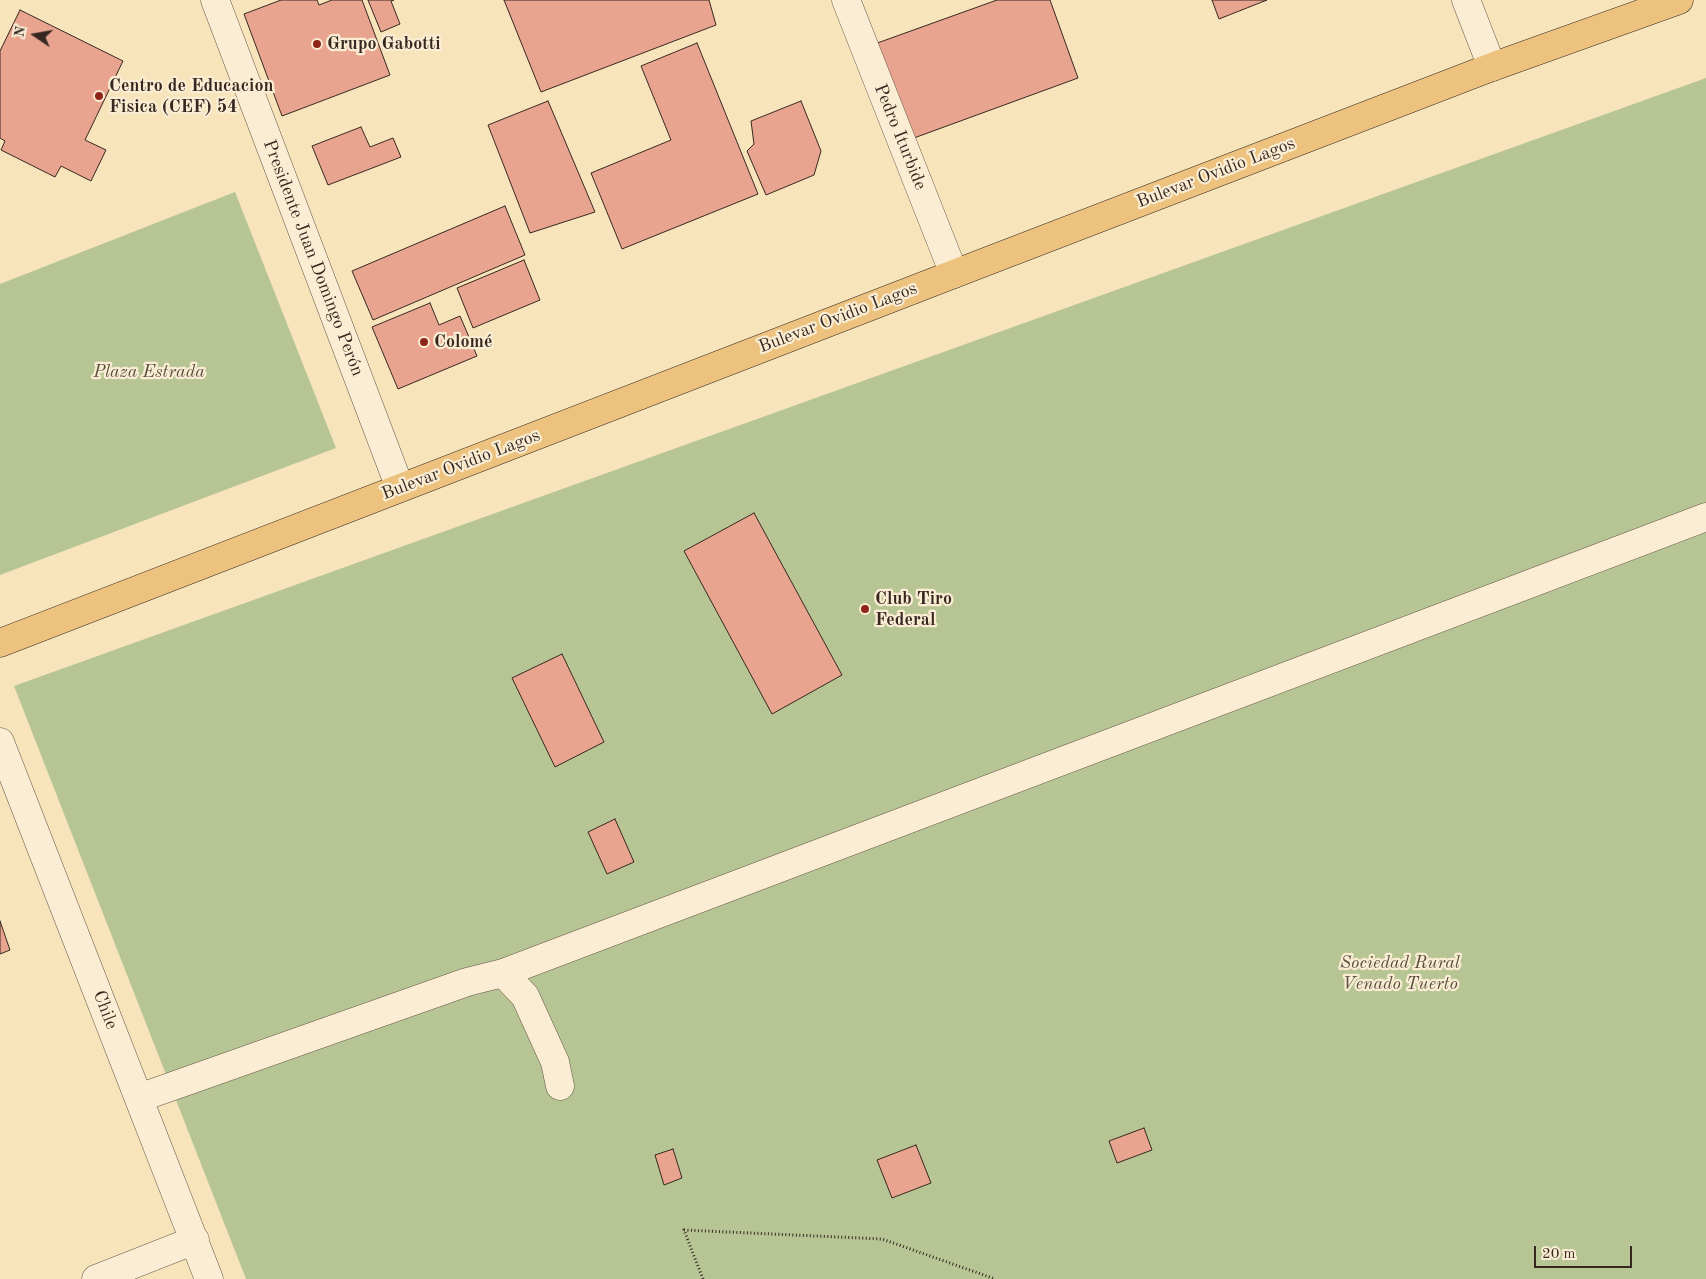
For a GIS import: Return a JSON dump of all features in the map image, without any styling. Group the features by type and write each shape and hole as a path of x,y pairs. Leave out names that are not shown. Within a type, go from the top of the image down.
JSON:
{"highway":[{"name":"Bulevar Ovidio Lagos","path":"0,643 1492,67 1679,0"}],"street":[{"name":"Presidente Juan Domingo Perón","path":"215,0 400,488"},
{"name":"Pedro Iturbide","path":"846,0 954,274"},
{"path":"1466,0 1492,67"},
{"path":"139,1098 467,982 503,973 1706,517"},
{"name":"Chile","path":"0,742 209,1279"},
{"path":"503,973 525,996 555,1062 560,1086"},
{"path":"96,1279 195,1240"}],"path":[{"path":"703,1279 684,1230 882,1239 995,1279"}],"green space":[{"name":"Sociedad Rural Venado Tuerto","path":"1706,78 1706,1279 246,1279 14,686"},
{"name":"Plaza Estrada","path":"235,192 336,448 0,575 0,284"}],"building":[{"name":"Grupo Gabotti","path":"281,0 317,0 319,5 332,0 362,0 390,75 282,116 244,14"},
{"path":"368,0 394,0 391,1 400,24 381,32"},
{"path":"504,0 709,0 716,25 541,92"},
{"path":"997,0 1050,0 1078,78 903,142 869,46"},
{"path":"1212,0 1267,0 1219,19"},
{"path":"20,10 123,61 85,140 106,150 91,181 61,166 55,177 1,150 5,141 0,138 0,51"},
{"path":"697,43 758,194 622,249 591,173 671,140 641,66"},
{"path":"548,101 595,212 530,233 488,125"},
{"path":"801,101 821,151 814,175 766,195 747,151 754,144 751,121"},
{"path":"361,127 370,147 393,138 401,157 328,185 312,146"},
{"path":"505,206 525,255 373,320 352,271"},
{"path":"524,260 540,300 473,328 457,288"},
{"name":"Colomé","path":"430,303 439,325 460,316 477,356 398,389 372,327"},
{"path":"754,513 842,675 772,714 684,551"},
{"path":"562,654 604,742 555,767 512,678"},
{"path":"615,819 634,862 607,874 588,832"},
{"path":"0,921 10,950 0,954"},
{"path":"1144,1128 1152,1150 1117,1163 1109,1141"},
{"path":"916,1145 931,1183 892,1198 877,1160"},
{"path":"673,1149 682,1178 664,1185 655,1155"}],"place":[{"name":"Grupo Gabotti","path":"317,44"},
{"name":"Centro de Educacion Fisica (CEF) 54","path":"99,96"},
{"name":"Colomé","path":"424,342"},
{"name":"Club Tiro Federal","path":"865,609"}]}
